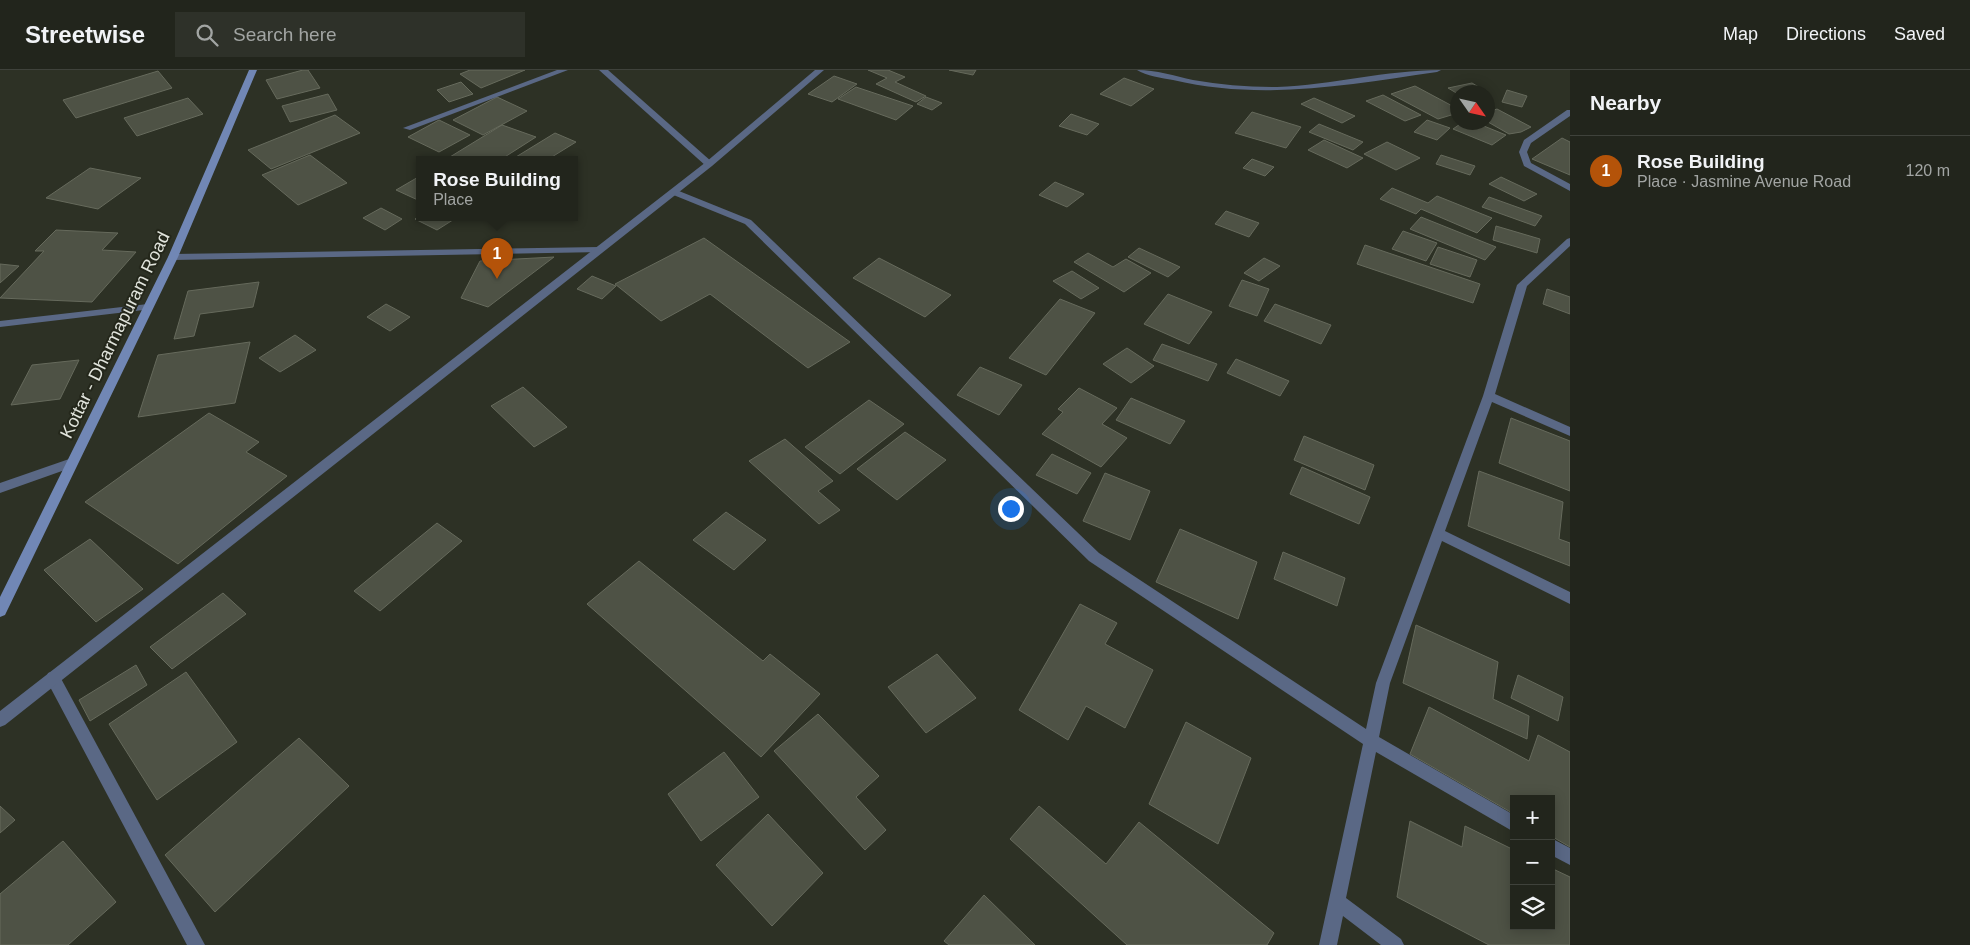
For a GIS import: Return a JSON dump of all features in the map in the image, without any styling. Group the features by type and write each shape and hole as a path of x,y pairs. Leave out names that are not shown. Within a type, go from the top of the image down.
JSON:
{"main road":[{"name":"Kottar - Dharmapuram Road","path":"0,611 173,257 253,70"}],"street":[{"path":"407,128 564,70"},
{"path":"603,70 709,164"},
{"path":"0,720 674,192 820,70"},
{"path":"1141,70 1225,88 1294,88 1437,70"},
{"path":"1570,112 1527,142 1524,152 1527,164 1570,188"},
{"path":"674,192 748,222 1094,557 1371,741 1510,822"},
{"path":"1328,945 1383,683 1488,396 1522,285 1570,241"},
{"path":"173,257 600,250"},
{"path":"0,324 148,307"},
{"path":"1488,396 1570,432"},
{"path":"0,488 72,463"},
{"path":"1437,533 1570,598"},
{"path":"53,678 196,945"},
{"path":"1555,848 1570,857"},
{"path":"1338,902 1395,945"}],"building":[{"path":"308,70 320,88 277,99 266,80"},
{"path":"470,70 525,70 481,88 460,74"},
{"path":"868,70 888,70 905,77 895,82 926,96 916,102 876,84 887,78"},
{"path":"949,70 976,70 973,75"},
{"path":"158,71 172,88 76,118 63,100"},
{"path":"834,76 857,84 832,102 808,94"},
{"path":"1124,78 1154,89 1131,106 1100,94"},
{"path":"461,82 473,94 449,102 437,90"},
{"path":"1415,86 1450,105 1450,115 1438,119 1391,94"},
{"path":"856,87 913,106 896,120 838,99"},
{"path":"1507,90 1527,96 1522,107 1502,102"},
{"path":"328,94 337,110 290,122 282,106"},
{"path":"1383,95 1421,115 1405,121 1366,101"},
{"path":"497,97 527,111 483,135 453,120"},
{"path":"926,97 942,103 932,110 917,104"},
{"path":"188,98 203,114 137,136 124,118"},
{"path":"1314,98 1355,116 1342,123 1301,104"},
{"path":"1495,110 1531,127 1521,132 1509,134 1495,126"},
{"path":"1252,112 1301,127 1286,148 1235,133"},
{"path":"1071,114 1099,124 1087,135 1059,126"},
{"path":"335,115 360,133 271,169 248,150"},
{"path":"439,120 470,135 439,152 408,137"},
{"path":"1427,120 1450,128 1437,140 1414,132"},
{"path":"1319,124 1363,142 1353,150 1309,132"},
{"path":"502,125 536,137 506,156 452,156"},
{"path":"1455,130 1494,130 1506,135 1492,145"},
{"path":"555,133 576,142 553,156 518,156"},
{"path":"1562,138 1570,142 1570,175 1532,159"},
{"path":"1324,140 1363,158 1347,168 1308,150"},
{"path":"1387,142 1420,158 1396,170 1364,154"},
{"path":"310,155 347,183 298,205 262,175"},
{"path":"1441,155 1475,166 1470,175 1436,164"},
{"path":"1252,159 1274,167 1265,176 1243,168"},
{"path":"90,168 141,178 98,209 46,198"},
{"path":"1501,177 1537,194 1524,201 1489,184"},
{"path":"416,178 416,199 396,190"},
{"path":"1055,182 1084,194 1067,207 1039,195"},
{"path":"1392,188 1428,203 1437,196 1492,218 1477,233 1421,209 1416,214 1380,199"},
{"path":"1489,197 1542,216 1535,226 1482,207"},
{"path":"381,208 402,219 385,230 363,218"},
{"path":"1226,211 1259,223 1249,237 1215,224"},
{"path":"1421,217 1496,247 1485,260 1410,229"},
{"path":"419,221 451,221 437,230"},
{"path":"1496,226 1540,239 1537,253 1493,240"},
{"path":"56,230 118,233 102,250 136,252 92,302 0,298 44,251 35,251"},
{"path":"1403,231 1437,243 1426,261 1392,249"},
{"path":"704,238 850,342 808,368 710,294 661,321 615,284"},
{"path":"1365,245 1480,284 1473,303 1357,264"},
{"path":"1438,247 1477,260 1470,277 1430,264"},
{"path":"1139,248 1180,267 1168,277 1128,257"},
{"path":"1088,253 1113,267 1126,259 1151,273 1124,292 1074,262"},
{"path":"554,257 488,307 461,298 480,261"},
{"path":"879,258 951,295 925,317 853,278"},
{"path":"1264,258 1280,266 1259,281 1244,273"},
{"path":"0,264 19,266 0,283"},
{"path":"1072,271 1099,288 1081,299 1053,281"},
{"path":"592,276 616,286 602,299 577,289"},
{"path":"1242,280 1269,289 1257,316 1229,306"},
{"path":"259,282 253,307 200,314 194,336 174,339 188,291"},
{"path":"1547,289 1570,297 1570,314 1543,304"},
{"path":"1168,294 1212,312 1189,344 1144,324"},
{"path":"1060,299 1095,313 1046,375 1009,358"},
{"path":"386,304 410,317 390,331 367,317"},
{"path":"1275,304 1331,325 1321,344 1264,321"},
{"path":"295,335 316,350 280,372 259,358"},
{"path":"250,342 235,403 138,417 158,355"},
{"path":"1162,344 1217,364 1208,381 1153,360"},
{"path":"1127,348 1154,366 1131,383 1103,364"},
{"path":"1236,359 1289,381 1280,396 1227,373"},
{"path":"79,360 60,399 11,405 32,365"},
{"path":"980,367 1022,385 999,415 957,395"},
{"path":"523,387 567,427 534,447 491,406"},
{"path":"1079,388 1117,408 1102,424 1127,438 1101,467 1042,434 1063,412 1058,409"},
{"path":"1131,398 1185,421 1170,444 1116,420"},
{"path":"869,400 904,424 840,474 805,447"},
{"path":"209,413 259,442 246,452 287,476 178,564 85,502"},
{"path":"1511,418 1570,441 1570,491 1499,463"},
{"path":"905,432 946,460 897,500 857,469"},
{"path":"1304,436 1374,465 1365,490 1294,460"},
{"path":"785,439 833,481 818,491 840,510 819,524 749,461"},
{"path":"1052,454 1091,473 1077,494 1036,475"},
{"path":"1302,467 1370,497 1359,524 1290,494"},
{"path":"1479,471 1563,502 1559,539 1570,543 1570,566 1468,526"},
{"path":"1105,473 1150,491 1130,540 1083,521"},
{"path":"726,512 766,540 734,570 693,540"},
{"path":"437,523 462,541 380,611 354,591"},
{"path":"1180,529 1257,562 1238,619 1156,582"},
{"path":"90,539 143,589 96,622 44,570"},
{"path":"1283,552 1345,578 1337,606 1274,579"},
{"path":"639,561 763,661 770,654 820,694 761,757 587,604"},
{"path":"223,593 246,614 172,669 150,647"},
{"path":"1080,604 1117,623 1105,644 1153,670 1125,728 1086,706 1068,740 1019,710"},
{"path":"1416,625 1498,662 1493,699 1529,716 1527,739 1403,683"},
{"path":"937,654 976,698 926,733 888,687"},
{"path":"136,665 147,685 90,721 79,700"},
{"path":"186,672 237,742 157,800 109,724"},
{"path":"1518,675 1563,697 1558,721 1511,698"},
{"path":"1429,707 1529,761 1538,735 1570,752 1570,847 1555,838 1555,795 1510,795 1510,812 1410,754"},
{"path":"818,714 879,776 856,797 886,830 865,850 774,751"},
{"path":"1186,722 1251,758 1218,844 1149,804"},
{"path":"299,738 349,786 215,912 165,855"},
{"path":"724,752 759,797 701,841 668,794"},
{"path":"0,806 15,820 0,833"},
{"path":"1039,806 1106,864 1139,822 1274,933 1267,945 1127,945 1010,839"},
{"path":"768,814 823,873 772,926 716,865"},
{"path":"1410,821 1462,847 1465,826 1510,848 1510,930 1555,930 1555,870 1570,877 1570,945 1489,945 1397,897"},
{"path":"63,841 116,902 68,945 0,945 0,894"},
{"path":"984,895 1035,945 949,945 944,941"}],"place":[{"name":"Rose Building","path":"497,279"}]}
